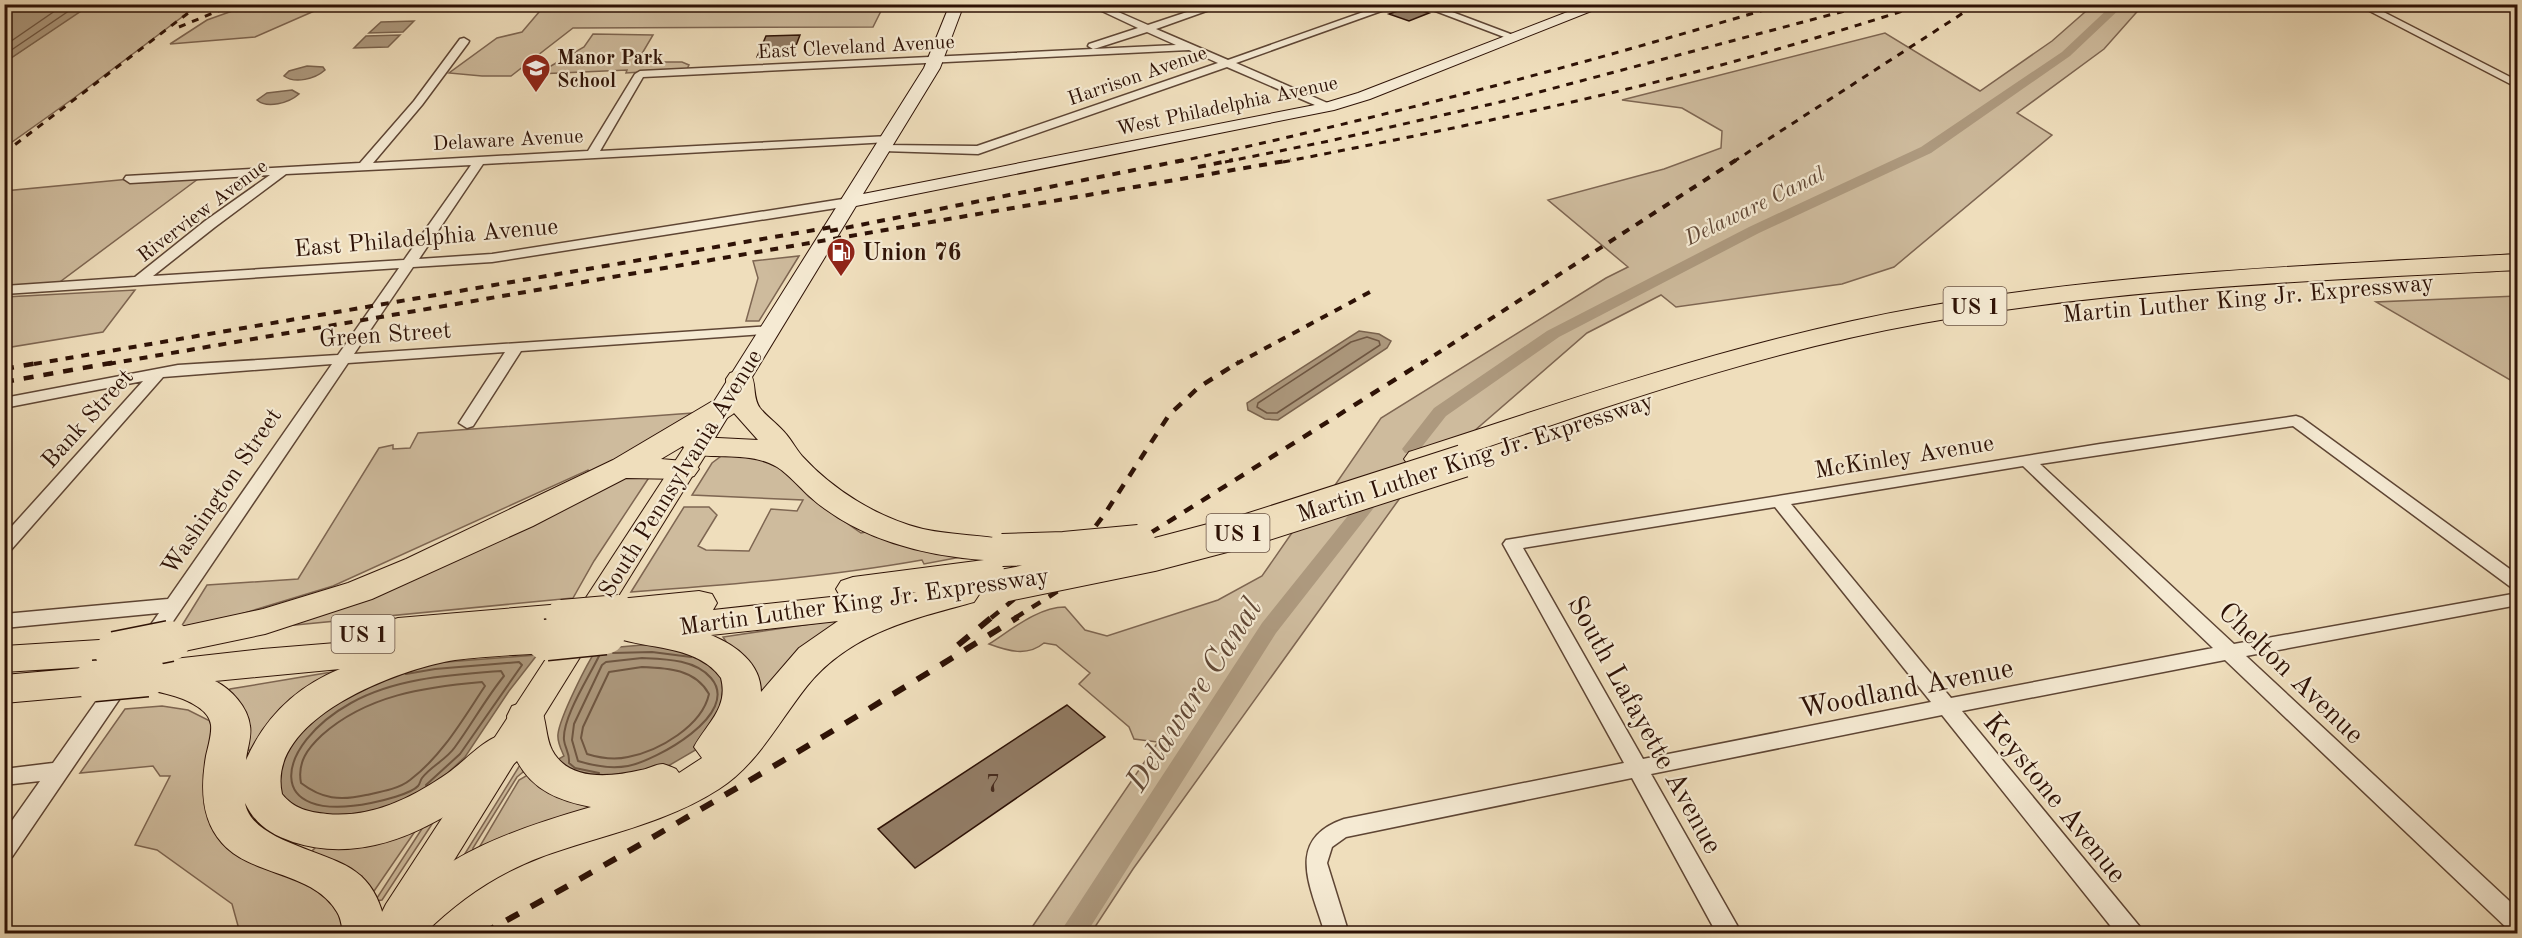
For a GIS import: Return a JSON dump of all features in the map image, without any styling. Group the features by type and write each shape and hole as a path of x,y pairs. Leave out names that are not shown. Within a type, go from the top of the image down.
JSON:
{"highway":[{"name":"Martin Luther King Jr. Expressway","path":"620,625 827,592 1004,568 1153,555 1248,531 1699,368 1788,344 1922,315 2148,284 2517,262"},
{"name":"Martin Luther King Jr. Expressway","path":"4,689 160,655 297,640 620,625 962,593 1004,568 1146,541 1704,384 1853,349 1986,323 2168,299 2517,278"},
{"path":"740,380 740,401 745,410 775,439 788,460 831,499 879,527 946,545 1004,568"},
{"path":"366,933 355,899 340,882 256,846 241,836 231,823 225,809 223,793 231,726 224,708 192,687 160,655 360,591 521,519 621,468 722,408"},
{"path":"621,468 757,449 788,460"},
{"path":"394,933 442,890 500,856 681,792 727,761 744,743 804,664 849,630 888,612 962,593"},
{"path":"447,649 362,674 321,696 302,710 277,737 262,766 260,787 266,804 274,814 286,822 318,831 351,831 386,824 410,816 448,797 480,772 516,732 530,742 534,755 545,771 568,786 586,790 626,790 650,785 672,776 710,752 735,722 741,709 742,695 737,672 718,653 704,646 620,625"},
{"name":"Martin Luther King Jr. Expressway","path":"160,655 284,660 447,649 554,628"},
{"name":"Martin Luther King Jr. Expressway","path":"4,659 104,667"}],"main road":[{"name":"South Pennsylvania Avenue","path":"388,933 772,330 933,68 934,61 944,44 957,4"},
{"name":"West Philadelphia Avenue","path":"849,202 1328,107 1364,96 1602,4"}],"street":[{"path":"1092,4 1328,107"},
{"path":"1072,53 1222,4"},
{"name":"Harrison Avenue","path":"886,143 978,150 1397,4"},
{"path":"1421,4 1516,38"},
{"path":"2360,4 2517,85"},
{"path":"363,167 448,65 464,42"},
{"path":"1072,53 1191,47"},
{"name":"East Cleveland Avenue","path":"592,154 641,74 1072,53"},
{"name":"Delaware Avenue","path":"130,179 592,154 886,143"},
{"name":"Washington Street","path":"4,850 479,161"},
{"name":"Riverview Avenue","path":"139,281 242,200 276,176 290,171"},
{"name":"East Philadelphia Avenue","path":"4,290 519,255 849,202"},
{"name":"Green Street","path":"4,403 178,370 772,330"},
{"path":"467,423 516,347"},
{"name":"Bank Street","path":"4,547 158,374"},
{"name":"McKinley Avenue","path":"1512,543 2026,461 2296,421 2517,584"},
{"name":"Chelton Avenue","path":"2026,461 2232,652 2517,924"},
{"name":"Keystone Avenue","path":"1778,500 1948,707 2062,851 2132,933"},
{"name":"South Lafayette Avenue","path":"1512,543 1730,933"},
{"name":"Woodland Avenue","path":"1338,933 1316,863 1317,853 1322,843 1331,834 1344,828 1948,707 2517,600"},
{"path":"4,621 174,605"},
{"path":"4,777 59,771"}],"shaded area":[{"path":"90,4 198,5 5,147 5,62"},
{"path":"249,5 328,5 255,37 170,44 207,20"},
{"path":"545,5 884,5 873,27 573,28 511,76 449,73 497,38 522,32"},
{"path":"2093,5 2143,5 2104,49 2017,113 2052,135 1894,267 1842,284 1676,307 1661,295 1587,333 1405,491 1133,869 1091,933 1028,933 1158,742 1134,739 1129,727 1079,684 1090,673 1056,645 1044,643 1031,650 1017,651 989,644 1035,615 1065,607 1085,630 1107,636 1218,600 1262,576 1296,527 1309,523 1381,418 1606,278 1628,267 1548,200 1664,169 1721,148 1722,131 1682,108 1622,100 1885,33 1980,91 2052,41"},
{"path":"593,34 653,35 637,62 682,62 689,65 687,69 626,73 627,70 537,74 584,47"},
{"path":"202,176 53,287 5,289 4,191 130,179"},
{"path":"799,256 759,321 746,321 758,278 753,261"},
{"path":"135,290 103,332 5,348 5,297"},
{"path":"2517,296 2517,384 2376,302"},
{"path":"693,413 592,473 588,470 333,586 238,615 181,627 207,585 298,579 379,448 393,445 393,449 410,448 418,433"},
{"path":"724,454 754,455 782,469 809,497 861,533 866,532 961,557 924,564 922,560 777,580 631,592 684,507 709,507 717,515 698,546 706,550 749,551 771,509 797,511 803,500 692,495 712,463"},
{"path":"650,476 594,561 573,598 244,630 617,477"},
{"path":"857,617 763,699 723,637"},
{"path":"344,670 257,749 242,751 230,689"},
{"path":"162,706 188,710 210,721 216,740 208,802 332,893 348,924 340,927 341,933 240,933 232,904 157,850 135,845 170,776 160,776 153,766 80,773 125,709"},
{"path":"520,765 528,768 517,777 473,848 472,860 461,860"},
{"path":"531,773 603,803 483,854 480,846 519,780"},
{"path":"436,818 382,900 375,901 427,821"},
{"path":"418,827 372,894 362,876 310,853 316,847"}],"water":[{"path":"5,4 90,4 90,5 5,62"},
{"path":"414,21 403,32 369,33 381,22"},
{"path":"400,35 388,47 354,48 366,36"},
{"path":"307,66 323,67 325,70 305,79 294,80 284,76 289,71"},
{"path":"292,90 299,94 284,102 266,104 257,100 267,93"},
{"path":"1359,331 1379,334 1391,341 1387,348 1278,420 1265,419 1248,410 1247,403"},
{"path":"642,645 673,647 720,667 731,700 699,748 656,773 631,780 571,774 557,760 564,756 558,734 569,703 587,666 597,649"},
{"path":"537,655 509,691 465,757 416,802 333,821 291,806 280,794 280,754 292,734 357,684 434,663"}],"building":[{"path":"1409,7 1429,13 1409,21 1389,14"},
{"path":"800,35 792,56 757,57 766,36"},
{"path":"1067,705 1105,737 915,868 878,829"}],"waterway":[{"name":"Delaware Canal","path":"1411,449 1440,412 1553,334 1754,230 1926,150 2066,54 2120,4"},
{"name":"Delaware Canal","path":"1072,934 1269,628 1374,496"}],"railway":[{"path":"4,153 200,4"},
{"path":"179,27 235,4"},
{"path":"1177,162 1482,89 1784,4"},
{"path":"1225,162 1509,100 1871,4"},
{"path":"1283,162 1476,123 1668,79 1733,62 1925,4"},
{"path":"1733,162 1977,4"},
{"path":"830,231 1184,160"},
{"path":"1198,167 1233,160"},
{"path":"108,364 1291,160"},
{"path":"1421,364 1736,160"},
{"path":"34,364 838,226"},
{"path":"1236,364 1370,292"},
{"path":"4,369 43,362"},
{"path":"4,382 117,362"},
{"path":"991,618 1082,544 1104,515 1169,415 1199,387 1239,362"},
{"path":"1015,618 1423,362"},
{"path":"958,645 992,617"},
{"path":"482,934 752,779 1018,617"}],"place":[{"name":"Manor Park School","path":"536,94"},
{"name":"Union 76","path":"841,278"}]}
